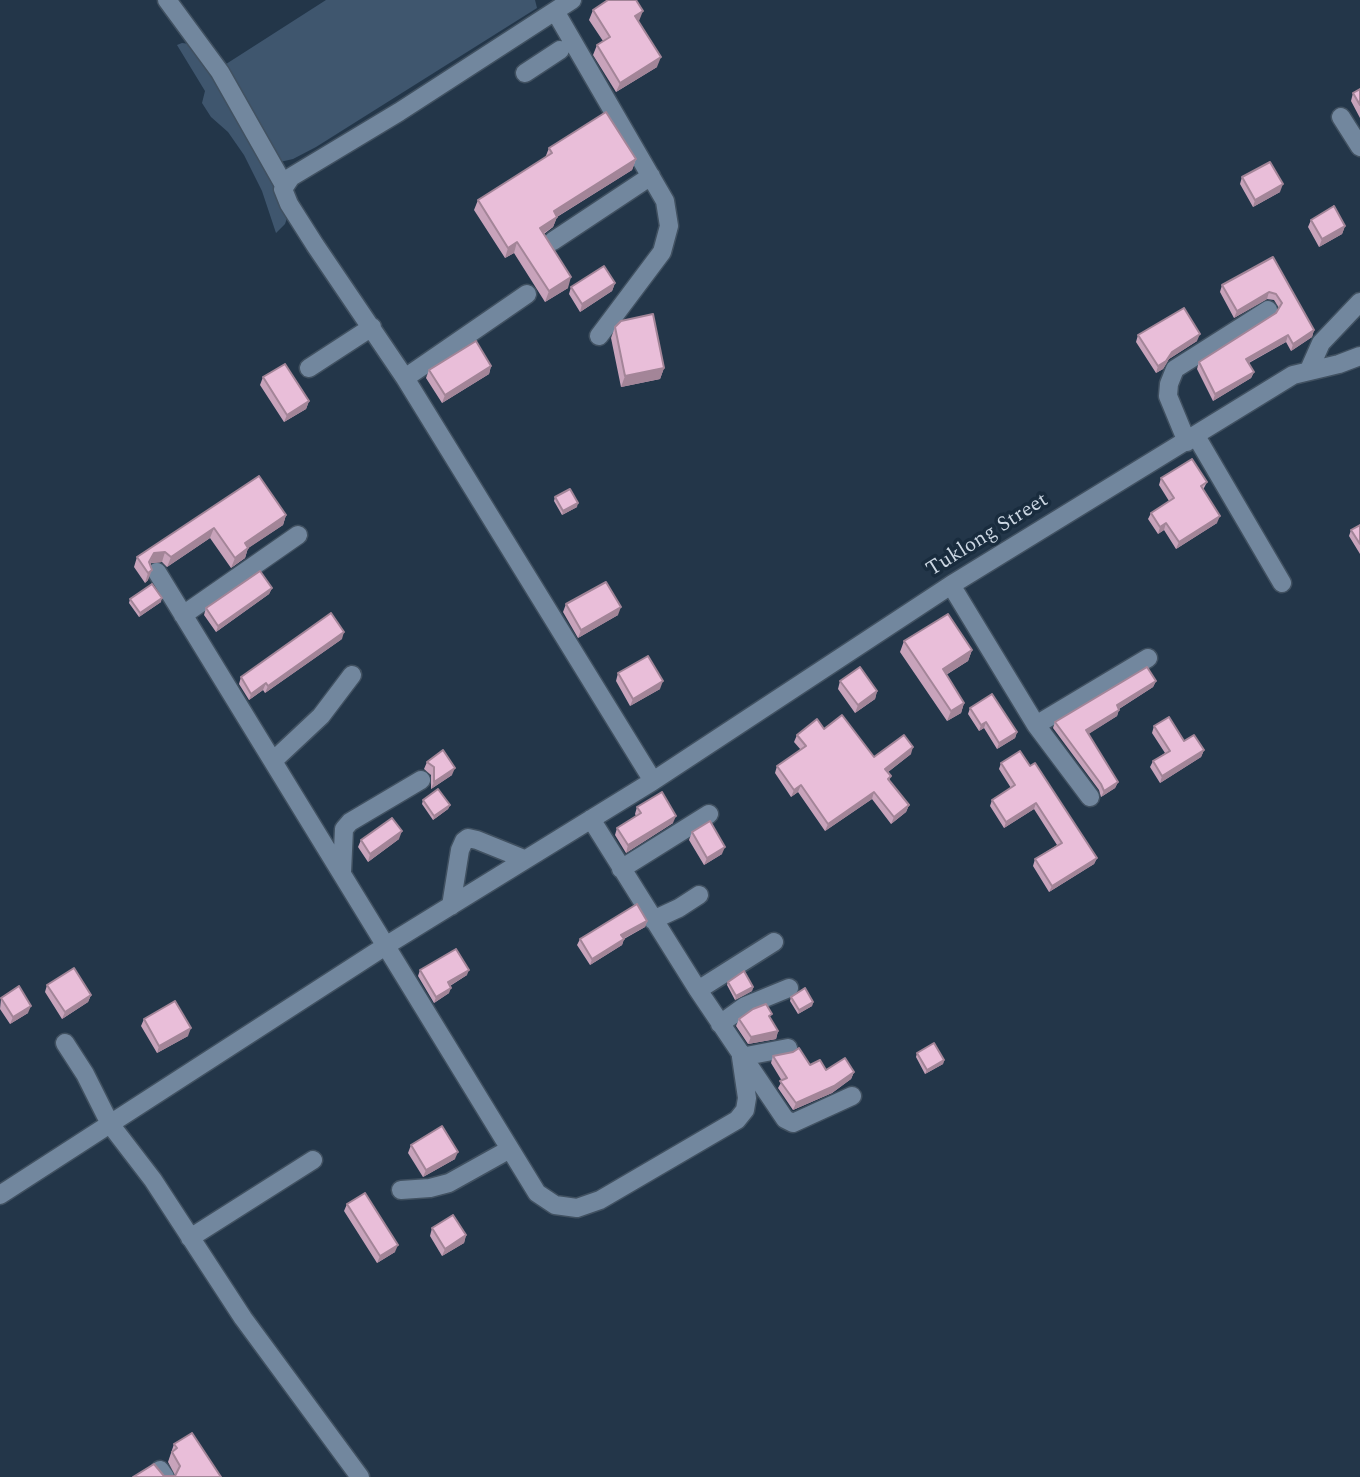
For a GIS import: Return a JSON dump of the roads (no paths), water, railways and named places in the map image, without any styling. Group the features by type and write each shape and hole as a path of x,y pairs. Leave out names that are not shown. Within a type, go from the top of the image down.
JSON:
{"street":[{"path":"167,0 220,72 284,186 284,195 294,212 405,378 653,781"},
{"path":"284,186 291,177 399,112 548,8 572,0"},
{"path":"548,8 567,46 665,201 669,226 662,252 599,336"},
{"path":"525,73 567,46"},
{"path":"1341,117 1360,147"},
{"path":"553,241 651,176"},
{"path":"405,378 527,294"},
{"path":"1309,370 1321,343 1360,302"},
{"path":"1268,310 1175,369 1168,396 1191,439 1282,583"},
{"path":"309,368 372,327"},
{"name":"Tuklong Street","path":"0,1195 387,945 653,781 951,585 1293,375 1360,356"},
{"path":"183,615 298,535"},
{"path":"157,572 537,1193 555,1205 577,1208 600,1200 737,1120 745,1110 747,1098 741,1057"},
{"path":"951,585 1037,724 1090,797"},
{"path":"1037,724 1148,658"},
{"path":"273,761 321,716 352,676"},
{"path":"342,872 344,830 350,822 421,780"},
{"path":"621,869 709,814"},
{"path":"590,819 741,1057 785,1119 793,1123 852,1096"},
{"path":"451,906 460,850 468,838 524,859"},
{"path":"653,920 699,895"},
{"path":"698,990 774,942"},
{"path":"720,1024 745,1006 789,988"},
{"path":"65,1043 85,1073 110,1124 153,1180 243,1318 360,1477"},
{"path":"741,1057 788,1048"},
{"path":"401,1190 430,1188 449,1183 510,1149"},
{"path":"190,1238 313,1160"}]}
